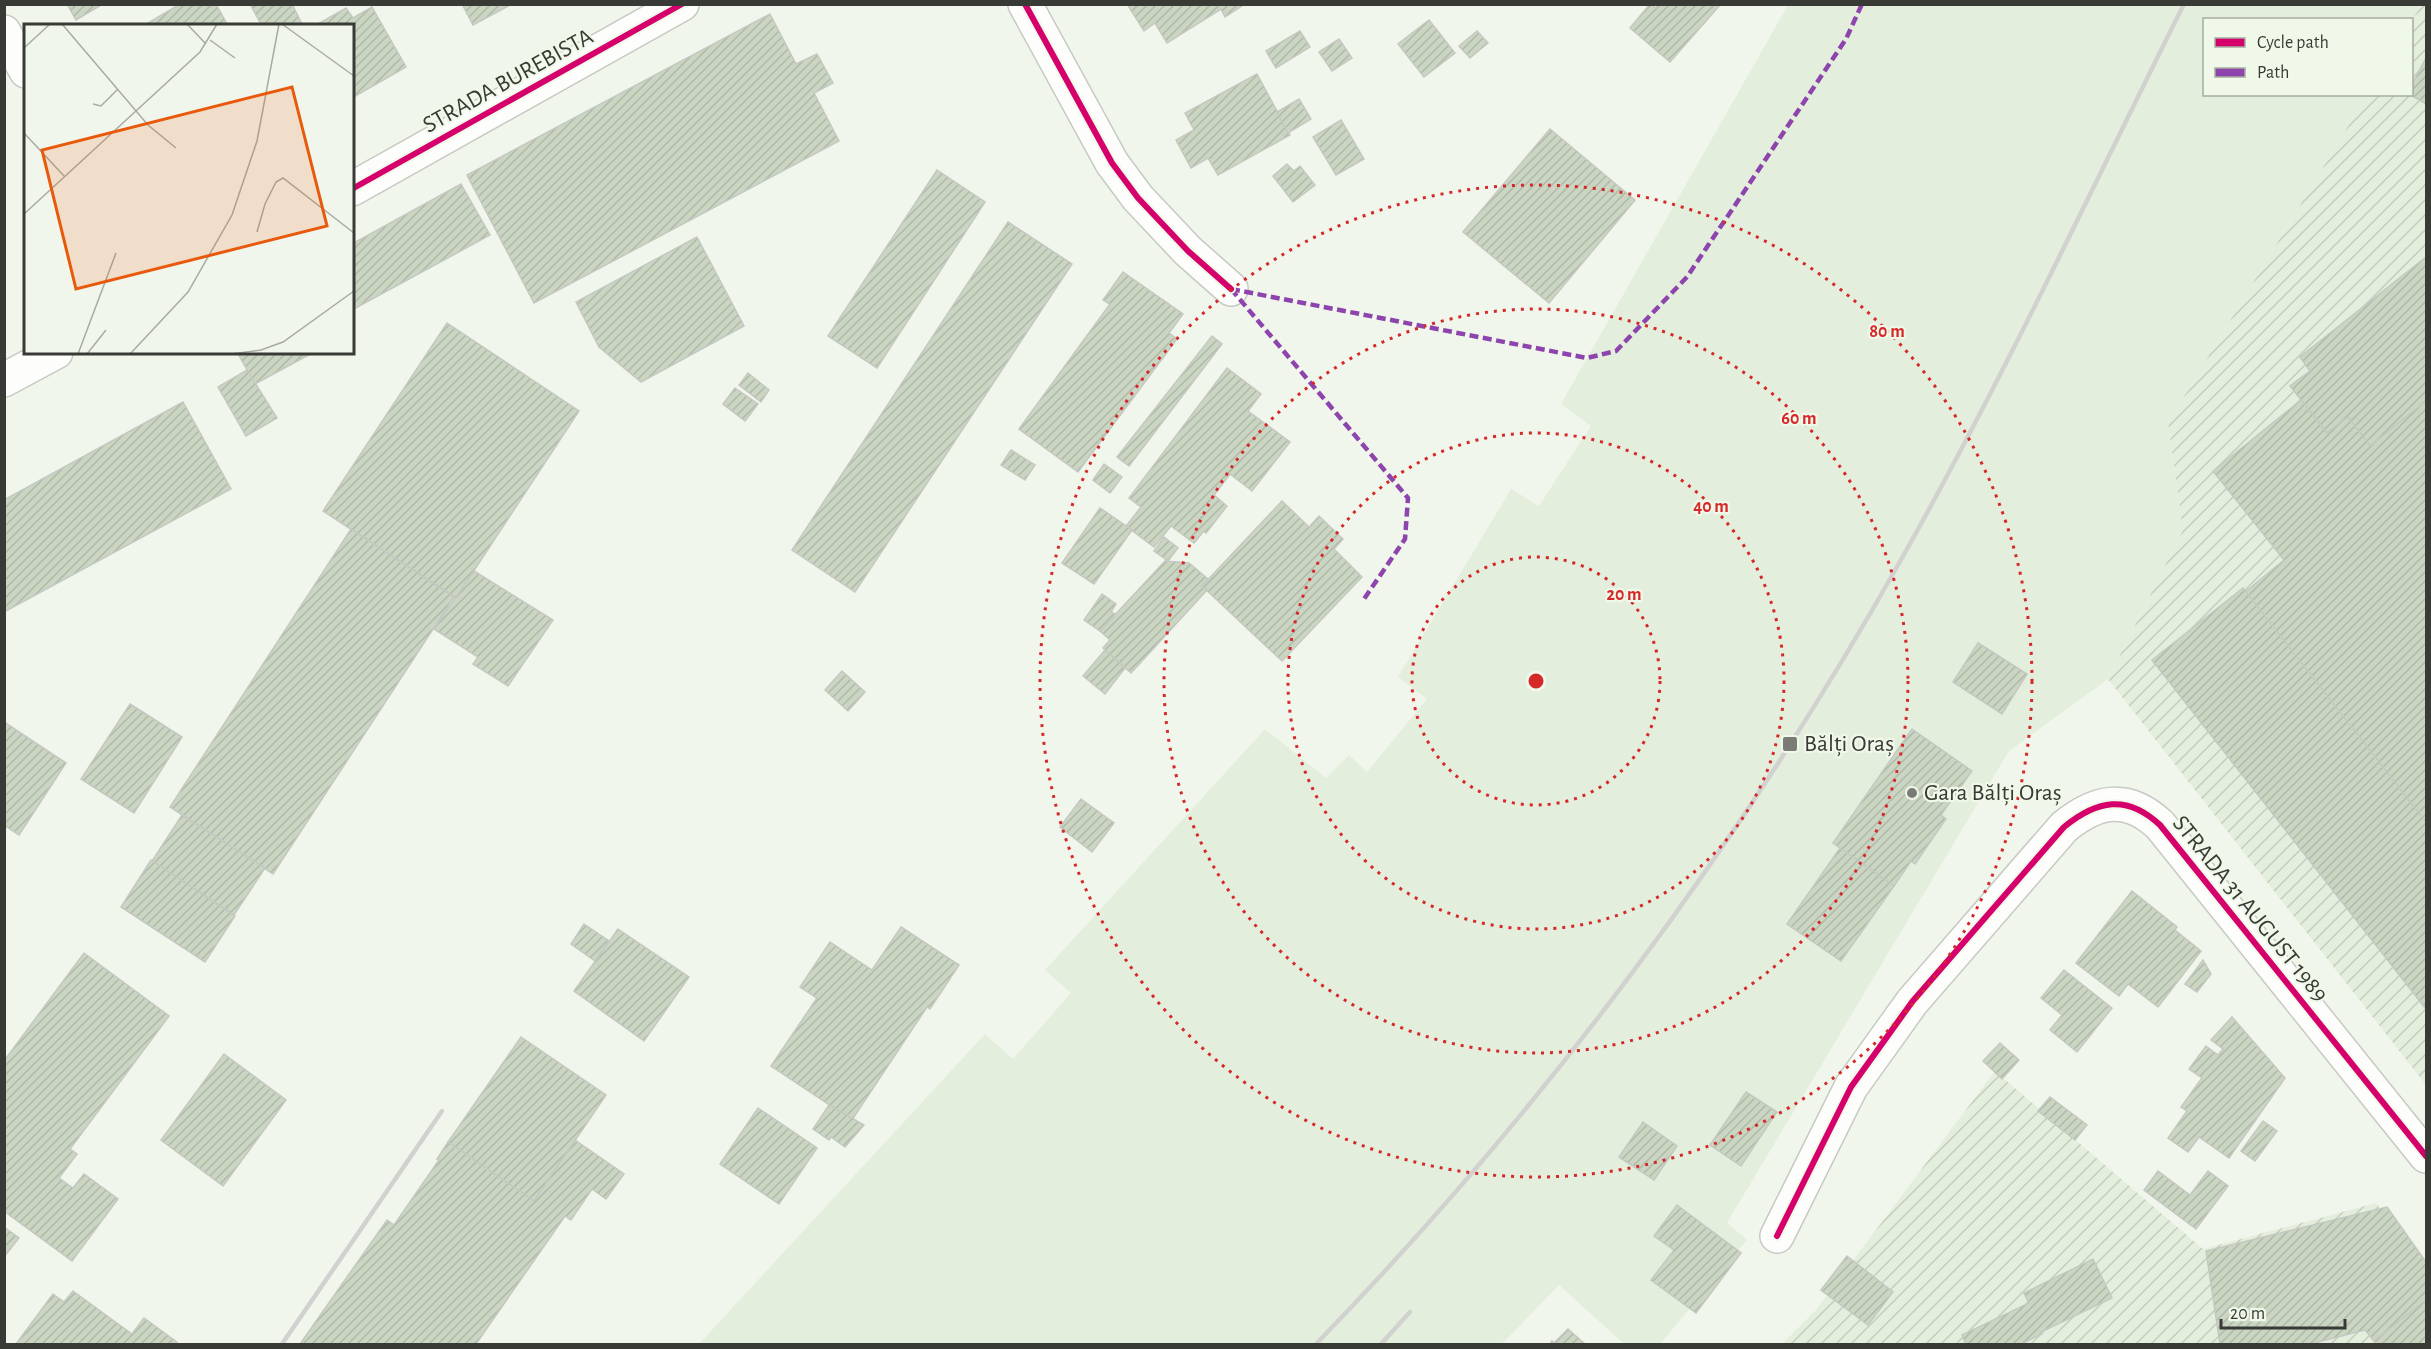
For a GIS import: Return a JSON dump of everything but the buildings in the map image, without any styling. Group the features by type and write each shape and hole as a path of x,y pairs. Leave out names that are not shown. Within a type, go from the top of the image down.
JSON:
{"street":[{"name":"STRADA BUREBISTA","path":"354,188 682,4"},
{"path":"1025,4 1112,163 1138,198 1188,251 1231,289"},
{"path":"4,32 24,67"},
{"path":"4,380 52,354"},
{"name":"STRADA 31 AUGUST 1989","path":"1777,1236 1851,1087 1912,1002 2064,827 2083,813 2103,805 2122,804 2137,807 2160,825 2427,1156"}],"shaded area":[{"path":"1788,5 2421,5 2413,19 2203,18 2203,96 2366,96 2168,423 2183,530 2108,679 2009,751 1727,1223 1747,1240 1660,1344 1624,1344 1559,1285 1502,1344 699,1344 985,1034 1013,1059 1071,993 1045,970 1265,729 1326,778 1349,755 1367,772 1427,699 1398,677 1511,489 1539,506 1591,426 1561,404"},
{"path":"2421,5 2426,5 2426,1085 2108,679 2183,530 2168,423 2366,96 2413,96 2413,19"},
{"path":"1995,1071 2203,1249 2376,1203 2426,1268 2426,1344 1782,1344 1816,1310"}],"railway":[{"path":"1316,1344 1400,1255 1481,1163 1559,1068 1634,970 1706,870 1775,768 1840,664 1940,490 2012,352 2184,4"},
{"path":"282,1344 442,1111"},
{"path":"1381,1344 1410,1312"}],"marked path":[{"path":"1231,289 1587,358 1616,351 1687,277 1846,39 1862,4"},
{"path":"1231,289 1408,498 1405,539 1364,599"}],"cycle path":[{"path":"354,188 682,4"},
{"path":"1025,4 1112,163 1138,198 1188,251 1231,289"},
{"path":"1777,1236 1851,1087 1912,1002 2064,827 2088,811 2112,804 2136,808 2160,825 2426,1156"}],"place":[{"name":"Bălți Oraș","path":"1790,744"},
{"name":"Gara Bălți Oraș","path":"1912,793"}]}
